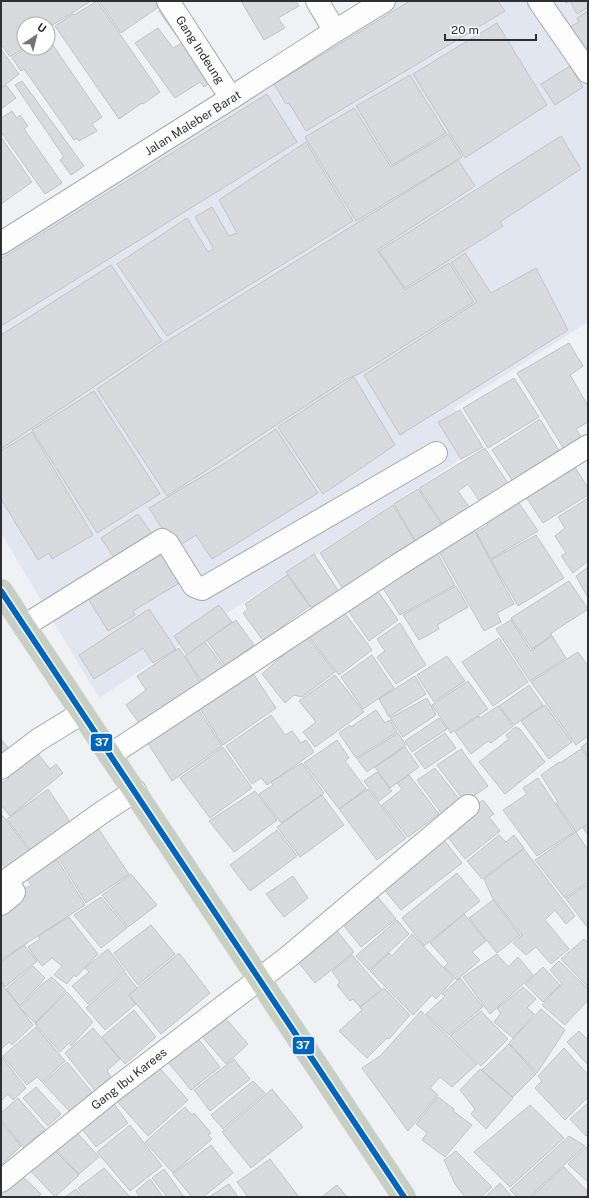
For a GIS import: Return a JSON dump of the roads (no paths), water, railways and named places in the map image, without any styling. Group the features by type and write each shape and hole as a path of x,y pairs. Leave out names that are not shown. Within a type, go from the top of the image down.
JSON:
{"highway":[{"path":"1,591 259,979 399,1195"}],"street":[{"name":"Gang Indeung","path":"168,1 232,98"},
{"path":"316,1 334,31"},
{"name":"Jalan Maleber Barat","path":"1,243 232,98 334,31 384,1"},
{"path":"539,1 588,72"},
{"path":"110,755 398,565 588,446"},
{"path":"24,626 162,540 168,544 194,586 202,589 436,453"},
{"path":"1,768 38,740 82,713"},
{"path":"1,904 14,892 7,880 104,811 135,791"},
{"name":"Gang Ibu Karees","path":"1,1181 114,1089 287,958 468,806"}]}
